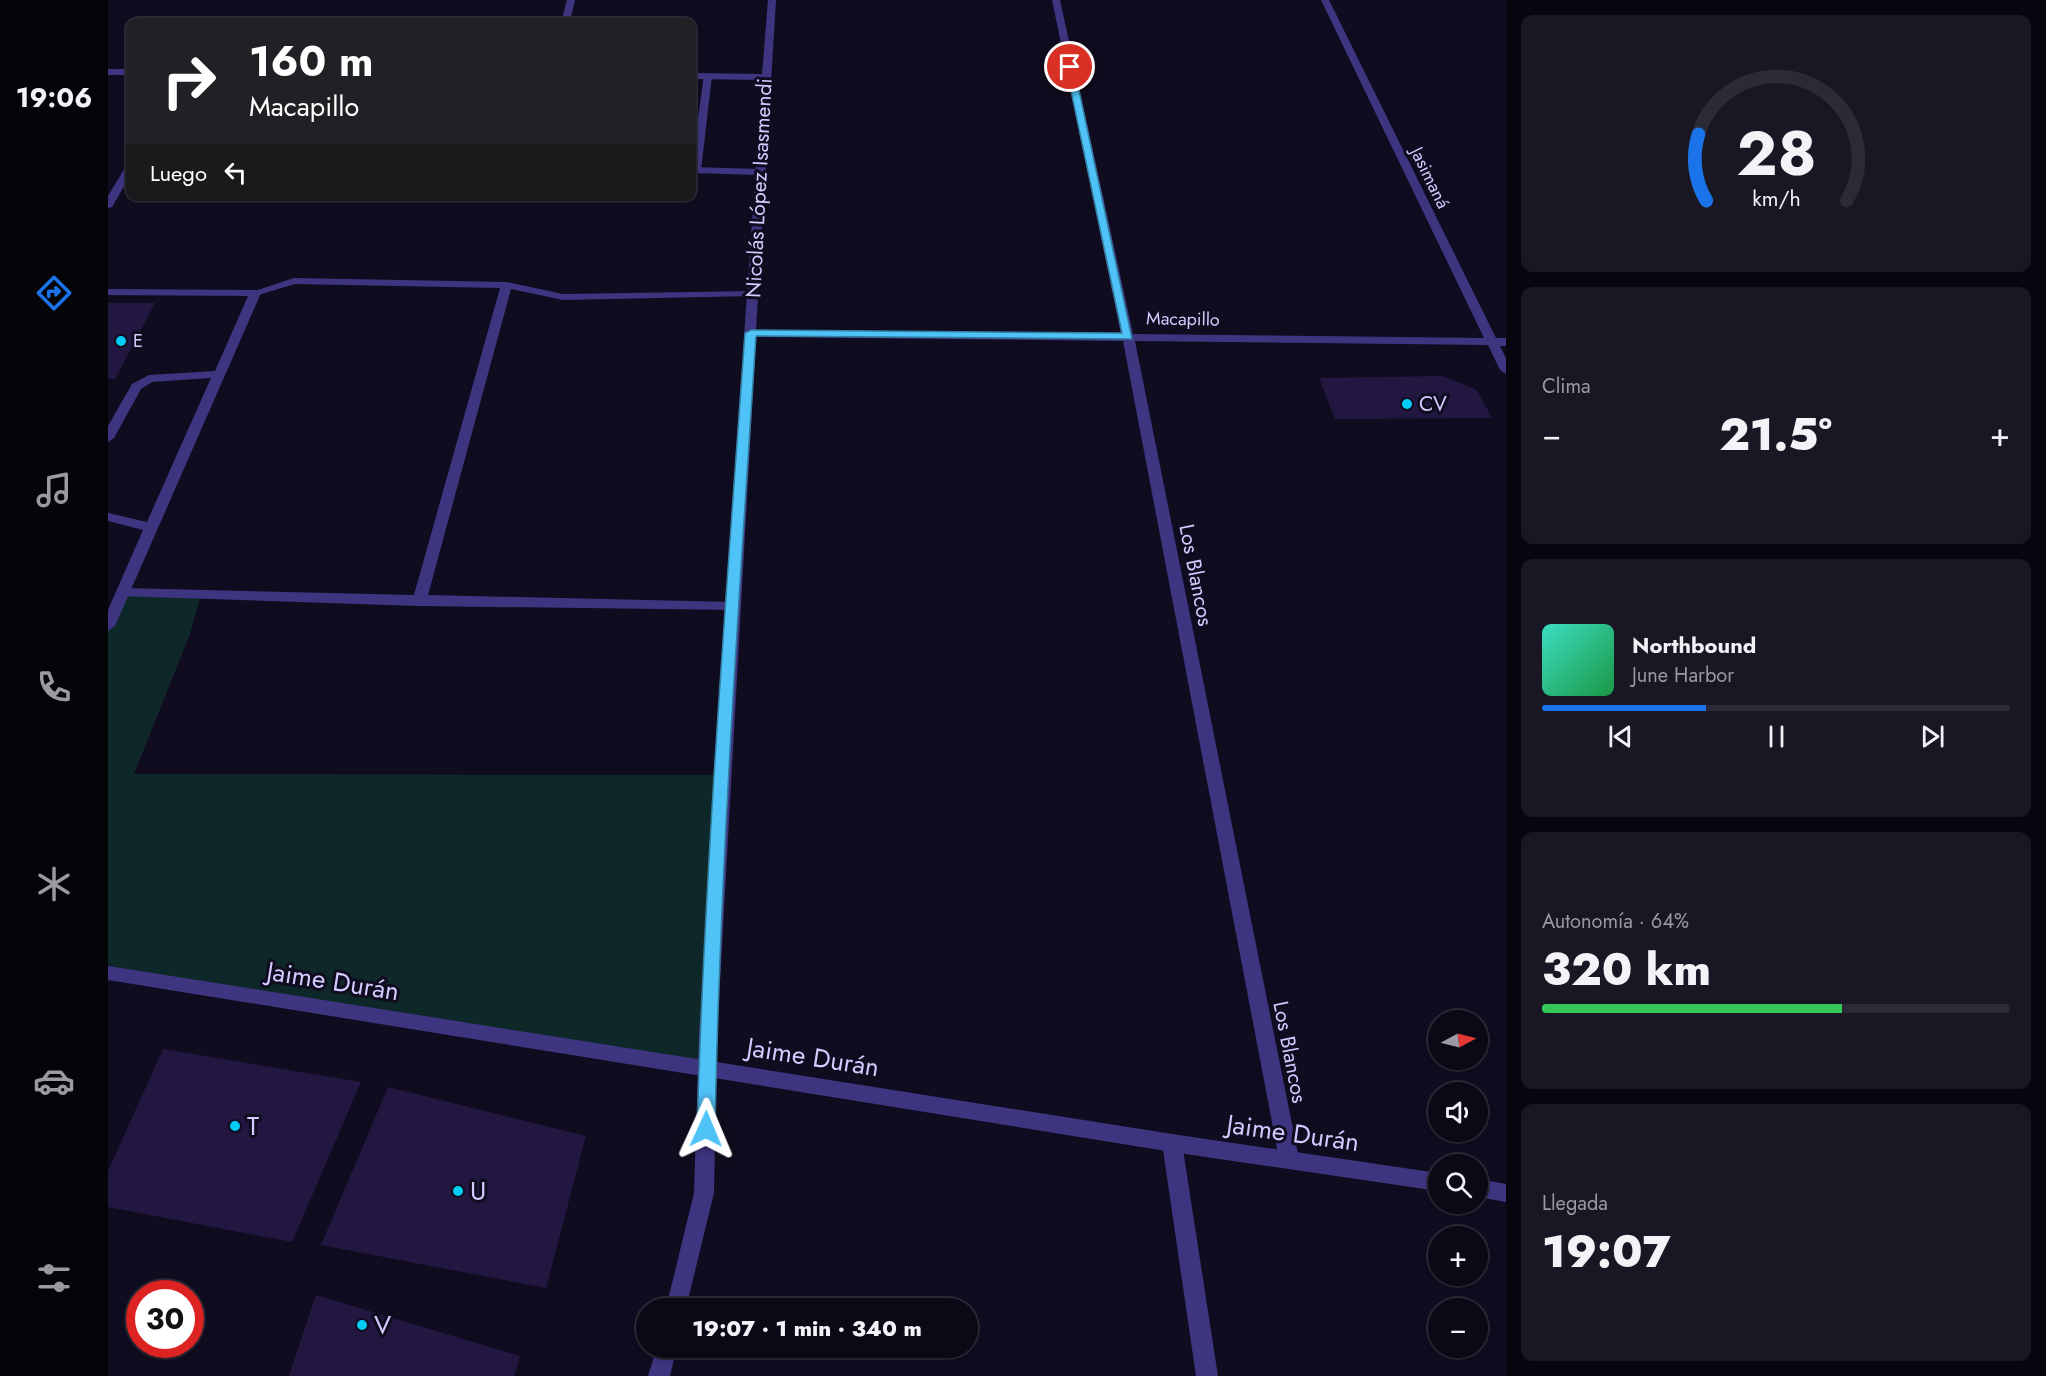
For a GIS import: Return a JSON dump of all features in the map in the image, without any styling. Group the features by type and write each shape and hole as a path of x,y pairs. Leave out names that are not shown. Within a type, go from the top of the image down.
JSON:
{"street":[{"path":"566,18 571,0"},
{"name":"Nicolás López Isasmendi","path":"678,1298 704,1193 707,1067 732,607 751,333 765,77 772,0"},
{"name":"Los Blancos","path":"1056,0 1128,337 1289,1159"},
{"name":"Jasimaná","path":"1325,0 1506,370"},
{"path":"108,72 126,72"},
{"path":"696,76 765,77"},
{"path":"696,154 706,76"},
{"path":"696,170 759,172"},
{"path":"108,205 126,175"},
{"path":"108,292 255,293 294,281 507,285 563,297 753,292"},
{"path":"419,601 507,285"},
{"path":"108,626 255,293"},
{"name":"Macapillo","path":"751,333 1506,342"},
{"path":"108,438 136,387 149,379 219,374"},
{"path":"108,517 152,528"},
{"path":"123,593 732,607"},
{"name":"Jaime Durán","path":"108,973 1172,1143 1428,1180"},
{"path":"1172,1143 1208,1376"},
{"path":"1488,1190 1506,1193"},
{"path":"659,1376 664,1358"}],"green space":[{"path":"123,593 201,595 190,634 134,774 723,775 707,1067 108,973 108,630"}],"building":[{"name":"E","path":"108,303 155,303 115,379 108,379"},
{"name":"CV","path":"1443,376 1477,390 1492,418 1335,419 1319,378"},
{"name":"T","path":"163,1049 361,1082 292,1242 108,1207 108,1171"},
{"name":"U","path":"388,1087 586,1136 546,1288 321,1245"},
{"name":"V","path":"316,1295 520,1356 514,1376 289,1376"}],"place":[{"name":"E","path":"121,341"},
{"name":"CV","path":"1407,404"},
{"name":"T","path":"235,1126"},
{"name":"U","path":"458,1191"},
{"name":"V","path":"362,1325"}],"route":[{"path":"706,1129 708,1036 732,607 751,333 1128,337 1070,67"}]}
